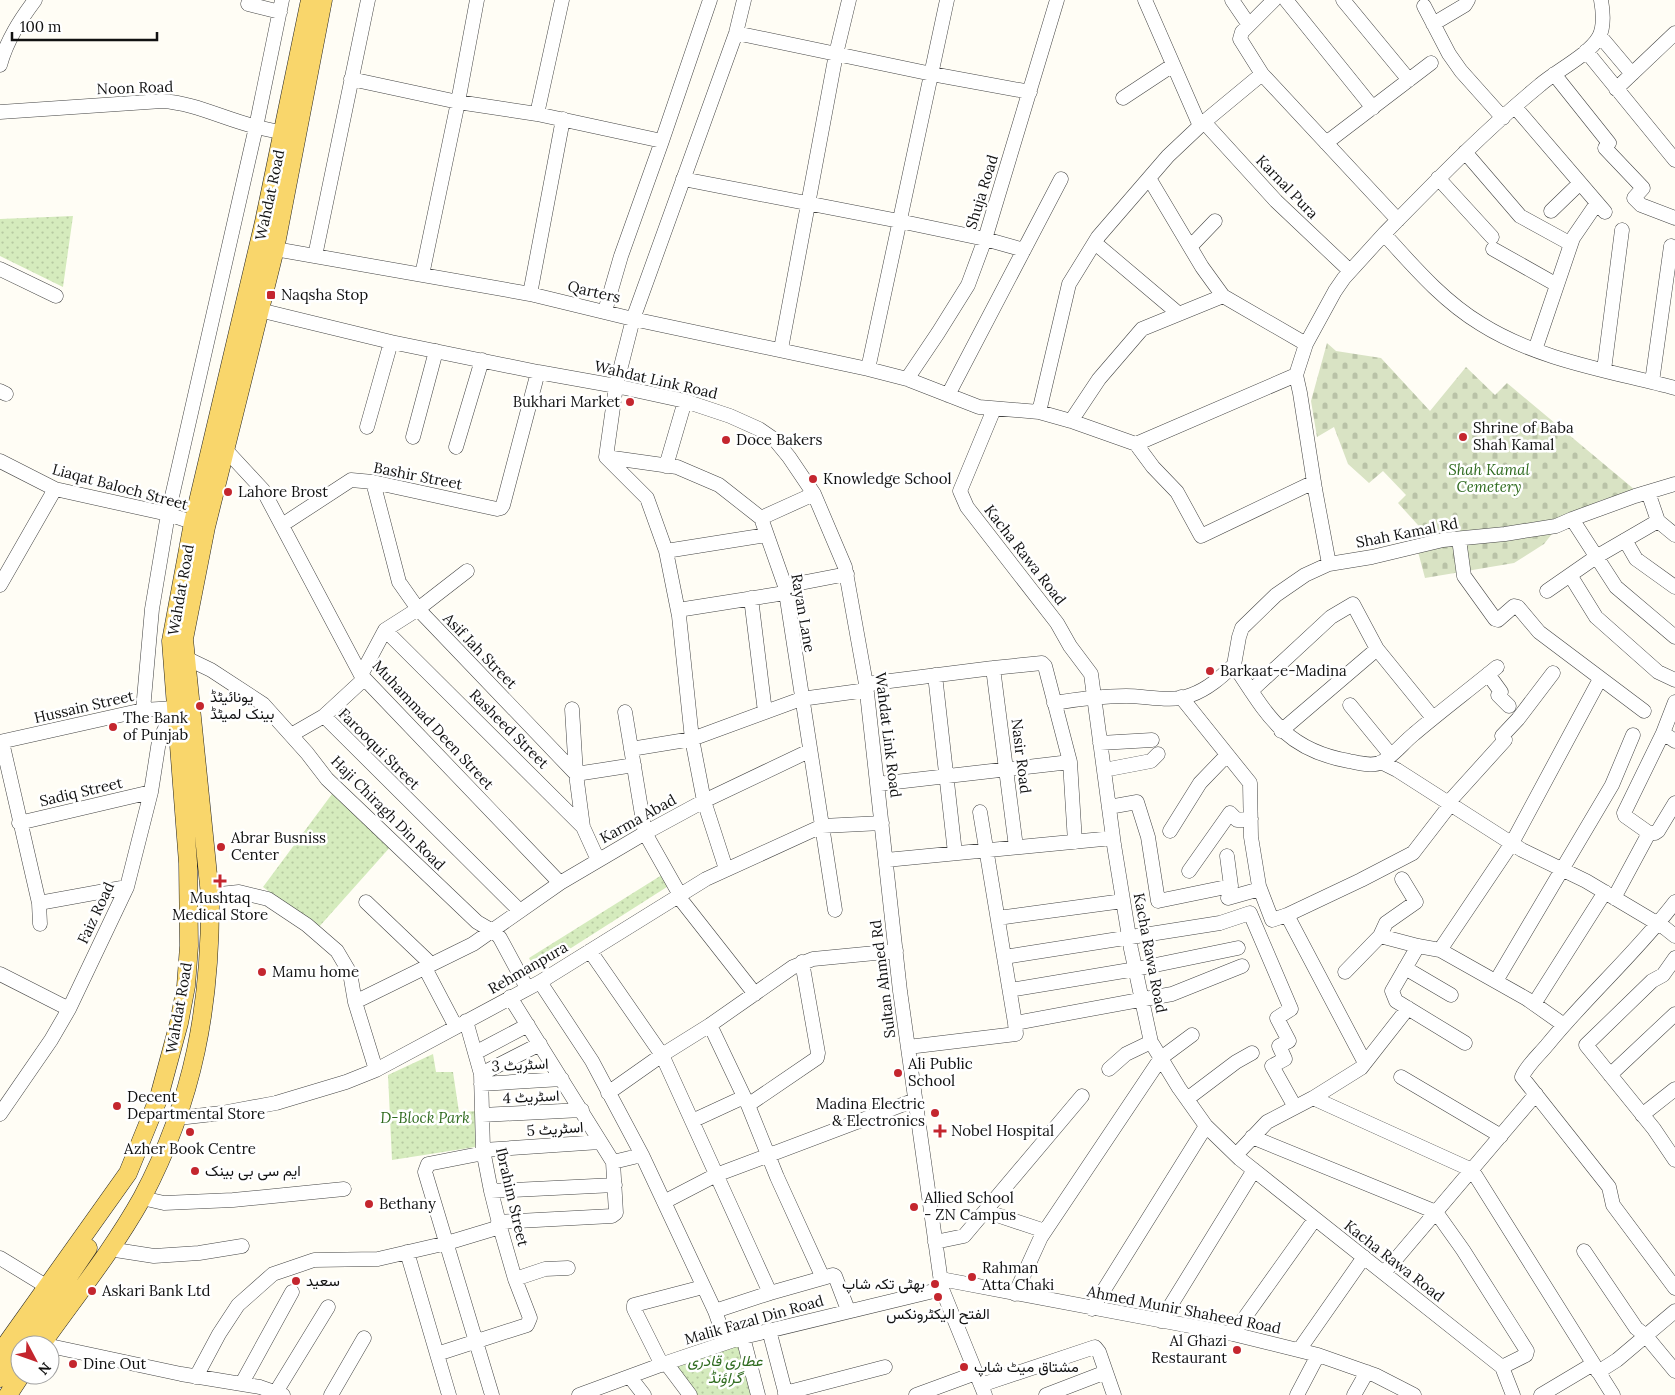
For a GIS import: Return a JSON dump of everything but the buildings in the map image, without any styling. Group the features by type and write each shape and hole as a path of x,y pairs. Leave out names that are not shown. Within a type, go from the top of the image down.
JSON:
{"main road":[{"name":"Wahdat Road","path":"52,1335 142,1198 178,1118 194,1062 206,997 211,936 210,894 183,706 171,641 253,308 275,249 310,0"},
{"name":"Wahdat Road","path":"0,1353 128,1173 159,1097 179,1023 186,986 189,946 183,706 186,658 184,639 200,525 225,449 290,134 323,0"},
{"path":"29,1335 78,1263 111,1209 128,1173"},
{"path":"0,1378 10,1363"}],"street":[{"path":"0,65 11,36 35,0"},
{"path":"315,256 368,0"},
{"path":"422,275 477,0"},
{"path":"537,114 562,0"},
{"path":"605,311 621,256 710,0"},
{"name":"Qarters","path":"275,249 530,294 633,319 736,32 744,0"},
{"path":"781,349 836,54 849,0"},
{"path":"868,369 947,0"},
{"name":"Shuja Road","path":"906,379 968,285 985,239 1057,0"},
{"name":"Karnal Pura","path":"1145,0 1173,65 1202,124 1276,201 1350,271"},
{"path":"1232,0 1249,25"},
{"path":"1274,0 1240,35 1240,39 1262,74 1398,220"},
{"path":"1286,0 1372,108"},
{"path":"1344,0 1409,80"},
{"path":"1433,24 1466,5 1468,0"},
{"path":"1329,564 1296,375 1306,344 1335,291 1350,271 1384,234 1465,152 1541,84 1586,51 1600,36 1603,13 1601,0"},
{"path":"143,710 152,610 168,514 256,127 281,6 248,4"},
{"path":"1424,6 1449,54 1503,118"},
{"path":"736,32 932,74 1030,92"},
{"path":"1616,89 1675,33"},
{"path":"1600,36 1632,74"},
{"path":"1586,51 1675,160"},
{"path":"1326,143 1431,63"},
{"path":"1123,98 1173,65"},
{"path":"1039,412 1069,284 1095,243 1168,156 1202,124 1262,74"},
{"path":"1554,74 1609,143 1605,148 1644,188 1634,198 1641,205 1675,218"},
{"path":"352,79 458,102 563,119 662,141"},
{"name":"Noon Road","path":"0,112 162,101 190,105 256,127 290,134"},
{"path":"1515,107 1601,207 1573,238 1535,350"},
{"path":"530,294 563,119"},
{"path":"1465,152 1520,216 1571,244"},
{"path":"1149,178 1202,267 1224,296 1306,344"},
{"path":"1438,178 1492,243 1557,285"},
{"path":"682,179 899,221 985,239 1024,250"},
{"path":"948,395 1062,179"},
{"path":"1551,211 1580,183"},
{"path":"1190,247 1215,221"},
{"path":"1604,370 1622,230"},
{"path":"1384,234 1431,286 1480,324 1501,336 1535,350 1675,388"},
{"path":"1095,243 1180,314"},
{"path":"1652,382 1671,246"},
{"path":"0,269 56,296"},
{"path":"1071,421 1099,379 1142,329 1224,296"},
{"name":"Wahdat Link Road","path":"253,308 391,342 685,401 730,416 759,429 775,440 814,494 847,574 866,687 882,823"},
{"path":"606,457 616,386 633,319 868,369 906,379 979,407 1039,412 1136,444 1153,467 1176,492 1201,536 1314,482"},
{"path":"366,427 391,342"},
{"path":"413,437 436,350"},
{"path":"456,447 482,360"},
{"name":"Bashir Street","path":"282,525 351,480 373,482 497,509 501,508 538,372"},
{"path":"1136,444 1296,375"},
{"path":"666,466 685,401"},
{"name":"Kacha Rawa Road","path":"994,409 960,491 967,507 1057,623 1070,646 1091,674 1123,900 1151,1042 1206,1126 1236,1155 1502,1367"},
{"name":"Muhammad Deen Street","path":"225,449 262,490 361,675 560,883"},
{"path":"606,457 677,467 719,485 761,518 814,494"},
{"path":"606,457 647,498 666,551 678,610 692,739 704,801 726,869"},
{"name":"Liaqat Baloch Street","path":"0,461 54,489 168,514 200,525"},
{"name":"Asif Jah Street","path":"373,482 399,582 418,609 576,774"},
{"name":"Shah Kamal Rd","path":"1234,665 1238,637 1242,628 1276,594 1305,575 1329,564 1372,557 1443,540 1505,534 1556,526 1675,484"},
{"path":"0,584 54,489"},
{"path":"1648,492 1658,521 1675,535"},
{"name":"Rayan Lane","path":"761,518 785,589 835,910"},
{"path":"1572,519 1616,588 1675,637"},
{"path":"1547,591 1596,557 1658,521"},
{"path":"666,551 766,535"},
{"path":"1459,539 1464,576 1495,619 1498,620 1514,606 1518,607 1539,632 1644,711"},
{"path":"1625,540 1636,560 1675,587"},
{"name":"Farooqui Street","path":"467,571 418,609 385,630 361,675 363,680 324,716 519,910"},
{"path":"678,610 751,598 847,574"},
{"path":"1570,575 1596,617 1658,672 1675,680"},
{"path":"751,598 765,712"},
{"path":"1251,691 1330,617 1353,604 1377,649 1433,718"},
{"name":"Rasheed Street","path":"385,630 584,827 598,860"},
{"path":"1281,731 1377,649"},
{"name":"Haji Chiragh Din Road","path":"186,658 211,670 263,704 327,779 477,922 500,938 533,985 592,1061 642,1155 715,1311 726,1342"},
{"path":"631,749 692,739 801,699 935,675 1042,663 1045,666 1070,762 1075,842"},
{"path":"1054,703 1094,697 1128,696 1165,699 1189,696 1207,688 1234,665 1261,706 1281,731 1308,749 1336,759 1368,765 1386,758 1492,671 1501,692 1498,695 1509,706"},
{"name":"Nasir Road","path":"993,668 1016,848"},
{"path":"1181,697 1250,784 1251,837 1260,889 1271,920 1361,880 1413,853 1449,804 1506,740 1502,736 1518,719 1553,673"},
{"path":"935,675 955,854"},
{"path":"1440,950 1512,843 1600,679"},
{"path":"1675,702 1663,734 1624,813 1625,816 1649,832 1655,833 1675,803"},
{"path":"1350,705 1386,758 1397,770 1512,843 1610,895 1675,936"},
{"name":"Hussain Street","path":"1,742 143,710 183,706"},
{"name":"Faiz Road","path":"0,1114 69,1009 127,887 151,792 159,741 183,706"},
{"path":"572,709 576,774 584,827"},
{"path":"625,712 645,833 679,896 755,994"},
{"path":"291,735 324,716"},
{"path":"1663,734 1675,741"},
{"path":"1496,981 1612,784 1634,735"},
{"path":"1100,742 1152,740"},
{"path":"1,742 38,904 40,924"},
{"name":"Karma Abad","path":"355,1002 473,944 560,883 645,833 704,801 809,751"},
{"path":"1104,770 1151,761 1158,754"},
{"path":"1170,831 1200,783 1227,754"},
{"path":"878,784 1070,762"},
{"path":"576,774 634,765"},
{"name":"Sadiq Street","path":"19,822 151,792"},
{"path":"1109,807 1137,802 1148,837 1158,901 1231,886 1227,856"},
{"path":"908,1047 1016,1034 980,812"},
{"path":"1189,871 1230,812 1237,820 1251,818"},
{"name":"Rehmanpura","path":"178,1118 222,1113 276,1103 346,1082 376,1070 533,985 726,869 822,826 882,823"},
{"name":"Sultan Ahmed Rd","path":"882,823 908,1047 941,1284 981,1385"},
{"path":"1534,1004 1610,895 1649,832"},
{"path":"886,860 1113,838"},
{"path":"1345,972 1380,936 1386,923 1416,902 1402,879"},
{"path":"38,904 127,887"},
{"path":"1228,898 1260,889"},
{"path":"210,894 239,892 268,899 306,925 337,951 350,973 355,1002 376,1070"},
{"path":"998,918 1123,900"},
{"name":"Ibrahim Street","path":"366,902 428,966 475,1053 481,1078 483,1152 491,1191 499,1225 530,1318 527,1325 477,1341"},
{"path":"1675,902 1658,924 1564,1024 1522,1075 1609,1187 1613,1206 1675,1288"},
{"path":"1004,957 1220,922 1250,914 1291,1009 1277,1018 1289,1041 1279,1046 1285,1059 1272,1066 1296,1107"},
{"path":"1287,914 1365,1063"},
{"path":"1380,936 1440,950 1496,981 1564,1024"},
{"path":"1418,946 1392,991 1396,1000 1465,1043"},
{"path":"1010,990 1136,969 1238,948"},
{"path":"590,951 662,1055 770,1293"},
{"path":"608,1093 662,1055 710,1026 802,962 813,959 896,951"},
{"path":"1675,958 1663,975 1652,981 1586,1044 1642,1115 1670,1142 1675,1160"},
{"path":"692,1121 746,1101 817,1058 818,1053 802,962"},
{"path":"1015,1023 1172,994 1242,966"},
{"path":"1405,968 1451,995"},
{"path":"0,974 69,1009"},
{"path":"196,1377 219,1334 238,1305 274,1274 314,1260 378,1259 447,1243 499,1225 615,1215 613,1162 510,997"},
{"path":"1236,1155 1267,1122 1313,1098 1361,1068 1408,1008"},
{"path":"1610,1075 1675,1014"},
{"path":"475,1053 528,1025"},
{"path":"710,1026 746,1101 776,1177 823,1278"},
{"path":"1016,1294 1045,1232 1161,1058 1192,1034"},
{"path":"1110,1068 1126,1054 1151,1042"},
{"path":"481,1078 540,1044"},
{"path":"1187,1099 1236,1062 1252,1053"},
{"path":"1401,1076 1501,1136"},
{"name":"اسٹریٹ 3","path":"481,1078 562,1079"},
{"path":"1642,1115 1675,1089"},
{"path":"1384,1273 1536,1094"},
{"path":"935,1242 964,1236 1082,1096"},
{"path":"1313,1098 1472,1170 1613,1395"},
{"path":"664,1202 716,1175 915,1100"},
{"name":"اسٹریٹ 4","path":"482,1115 582,1110"},
{"path":"1092,1308 1206,1126"},
{"path":"1252,1137 1436,1212 1463,1250 1527,1351 1526,1355 1502,1367 1513,1395"},
{"name":"اسٹریٹ 5","path":"447,1243 425,1168 428,1164 483,1152 600,1142"},
{"path":"613,1162 642,1155"},
{"path":"1160,1321 1254,1170"},
{"path":"491,1191 615,1185"},
{"path":"142,1198 164,1203 233,1200 344,1189"},
{"path":"985,1211 1045,1232"},
{"path":"1233,1334 1315,1219"},
{"path":"447,1243 492,1395"},
{"path":"109,1249 154,1256 199,1253 242,1246"},
{"path":"1584,1251 1636,1328 1646,1336 1675,1371"},
{"path":"407,1252 449,1395"},
{"path":"1298,1350 1364,1257"},
{"path":"0,1258 46,1286"},
{"path":"516,1278 544,1269 568,1268"},
{"path":"715,1311 833,1275 848,1310"},
{"name":"Ahmed Munir Shaheed Road","path":"941,1284 1016,1294 1233,1334 1318,1355 1367,1372 1414,1395"},
{"name":"Malik Fazal Din Road","path":"579,1395 726,1342 941,1284"},
{"path":"690,1395 664,1364 634,1309 634,1305 703,1287"},
{"path":"242,1384 292,1292"},
{"path":"60,1348 196,1377 242,1384 259,1391 280,1393 328,1307"},
{"path":"1541,1395 1596,1368 1617,1360 1675,1311"},
{"path":"770,1330 786,1394 885,1367"},
{"path":"743,1337 758,1395"},
{"path":"331,1395 364,1338"},
{"path":"437,1354 477,1341"},
{"path":"925,1394 981,1385 1095,1347 1099,1352 1114,1395"},
{"path":"1297,1395 1318,1355"},
{"path":"1046,1395 1106,1372"},
{"path":"1354,1395 1367,1372"},
{"path":"630,1377 644,1395"}],"green space":[{"path":"73,216 63,287 0,256 0,219"},
{"name":"Shah Kamal Cemetery","path":"1327,343 1336,351 1381,358 1430,411 1466,367 1495,395 1507,383 1635,490 1599,501 1570,516 1562,521 1544,544 1514,563 1425,578 1417,548 1427,535 1398,503 1406,495 1383,471 1369,483 1348,464 1334,427 1317,437 1311,401"},
{"path":"332,794 392,845 318,928 263,887"},
{"path":"665,873 670,885 535,971 529,958"},
{"name":"D-Block Park","path":"433,1054 436,1072 453,1072 459,1112 478,1111 475,1147 392,1160 388,1075"},
{"name":"عطاری قادری گراؤنڈ","path":"743,1337 758,1395 690,1395 666,1363"}],"place":[{"name":"Naqsha Stop","path":"271,295"},
{"name":"Bukhari Market","path":"630,402"},
{"name":"Shrine of Baba Shah Kamal","path":"1463,437"},
{"name":"Doce Bakers","path":"726,440"},
{"name":"Knowledge School","path":"813,479"},
{"name":"Lahore Brost","path":"228,492"},
{"name":"Barkaat-e-Madina","path":"1210,671"},
{"name":"یونائیٹڈ بینک لمیٹڈ","path":"200,706"},
{"name":"The Bank of Punjab","path":"113,727"},
{"name":"Abrar Busniss Center","path":"221,847"},
{"name":"Mushtaq Medical Store","path":"220,881"},
{"name":"Mamu home","path":"262,972"},
{"name":"Ali Public School","path":"898,1073"},
{"name":"Decent Departmental Store","path":"117,1106"},
{"name":"Madina Electric & Electronics","path":"935,1113"},
{"name":"Nobel Hospital","path":"940,1131"},
{"name":"Azher Book Centre","path":"190,1132"},
{"name":"ایم سی بی بینک","path":"195,1171"},
{"name":"Bethany","path":"369,1204"},
{"name":"Allied School - ZN Campus","path":"914,1207"},
{"name":"Rahman Atta Chaki","path":"972,1277"},
{"name":"سعید","path":"296,1281"},
{"name":"بھٹی تکہ شاپ","path":"935,1284"},
{"name":"Askari Bank Ltd","path":"92,1291"},
{"name":"الفتح الیکٹرونکس","path":"938,1297"},
{"name":"Al Ghazi Restaurant","path":"1237,1350"},
{"name":"Dine Out","path":"73,1364"},
{"name":"مشتاق میٹ شاپ","path":"964,1367"}]}
